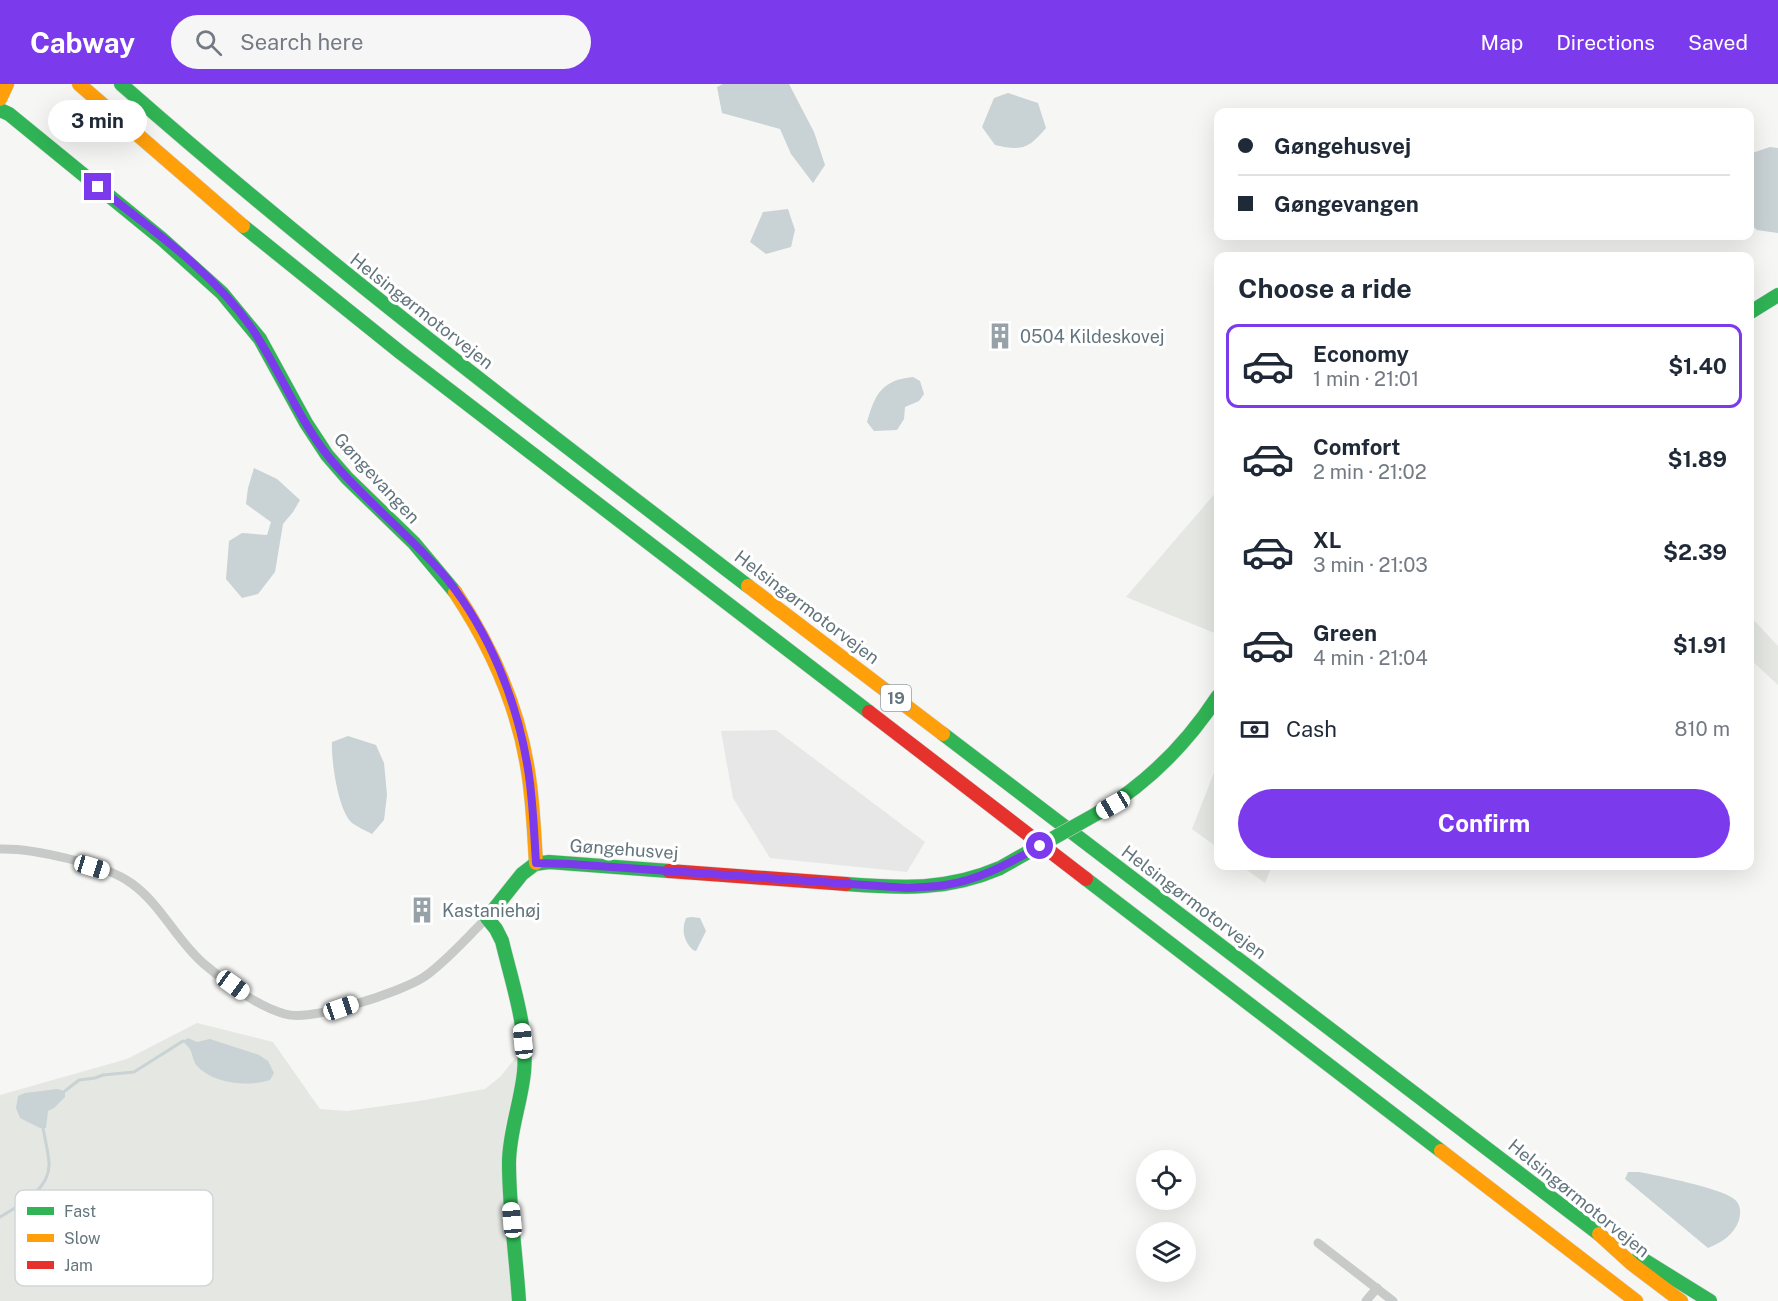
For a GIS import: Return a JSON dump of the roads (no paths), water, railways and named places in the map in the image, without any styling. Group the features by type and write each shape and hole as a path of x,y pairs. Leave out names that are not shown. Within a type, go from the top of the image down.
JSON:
{"main road":[{"path":"0,99 7,84"},
{"name":"19","path":"79,84 161,158 287,264 1636,1301"},
{"name":"Helsingørmotorvejen","path":"121,84 276,219 575,453 1596,1231 1632,1264 1681,1301"},
{"name":"Gøngevangen","path":"0,110 9,114 188,260 224,294 250,325 271,357 327,454 347,478 414,542 466,606 485,636 519,725 528,770 536,863"},
{"path":"1754,310 1778,295"},
{"name":"Gøngehusvej","path":"536,863 549,862 907,888 953,883 1000,868 1128,796 1184,745 1214,703"},
{"path":"519,1301 509,1162 512,1131 524,1072 524,1049 522,1028 502,941 487,918 521,874 536,863"},
{"path":"1596,1231 1710,1301"}],"street":[{"path":"0,849 34,851 107,871 130,882 148,896 184,945 204,964 247,996 286,1015 307,1016 329,1012 401,988 424,977 487,918"},
{"path":"1318,1243 1393,1301"},
{"path":"1366,1301 1377,1288"}],"waterway":[{"path":"65,1091 79,1080 134,1072 183,1041"},
{"path":"38,1190 45,1180 49,1162 43,1128"},
{"path":"0,1217 15,1208"}],"place":[{"name":"0504 Kildeskovej","path":"1000,336"},
{"name":"Kastaniehøj","path":"422,910"}]}
